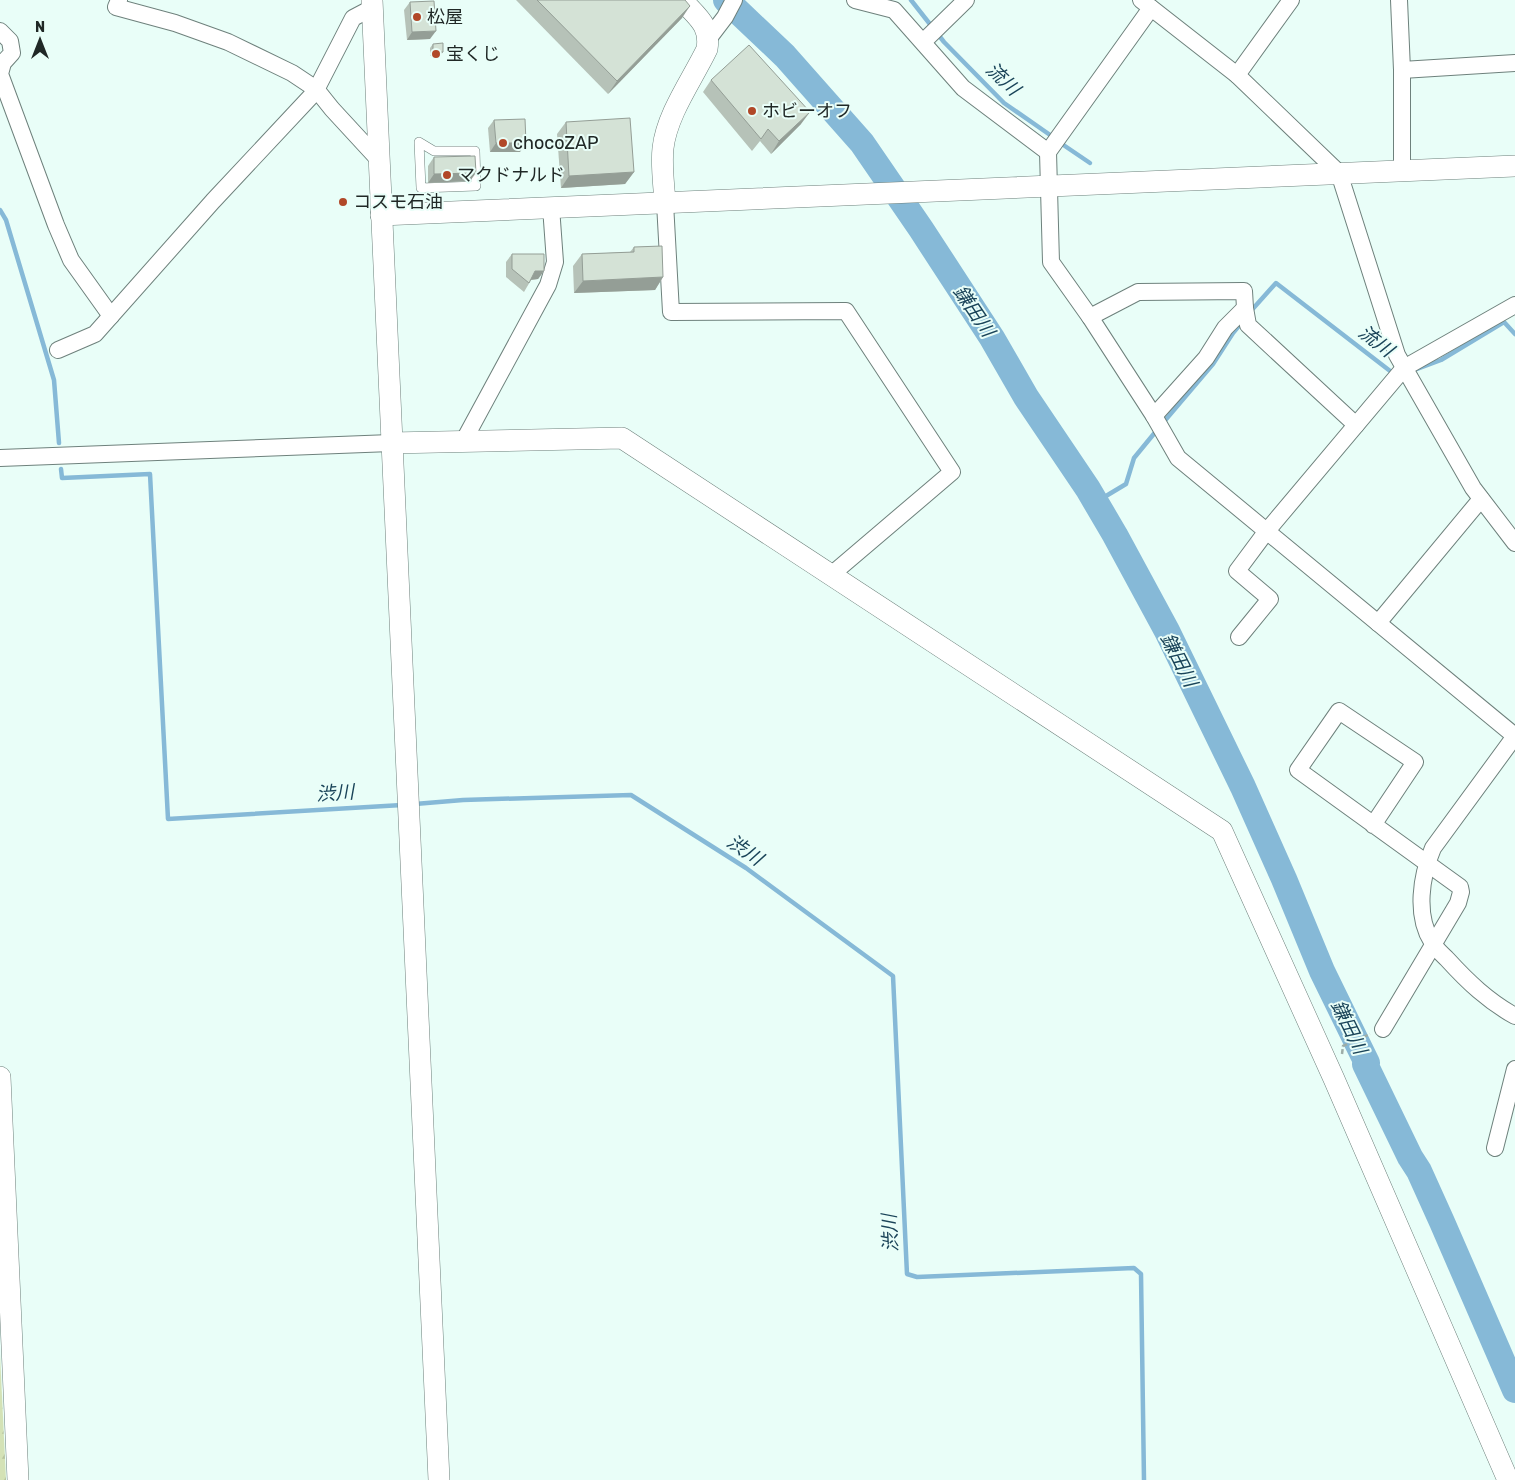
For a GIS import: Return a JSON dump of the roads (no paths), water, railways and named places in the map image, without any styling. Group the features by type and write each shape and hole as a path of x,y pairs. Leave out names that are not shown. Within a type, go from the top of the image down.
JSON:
{"street":[{"path":"119,0 116,8 175,23 228,42 292,74 316,89 379,160"},
{"path":"682,0 704,24 709,38"},
{"path":"734,0 725,17 709,38 707,49 666,132 663,162 671,312 846,310 952,472 831,575"},
{"path":"856,0 894,10 963,88 1048,152"},
{"path":"923,42 966,0"},
{"path":"1237,75 1291,0"},
{"path":"1399,0 1402,70 1402,171"},
{"path":"58,350 95,334 316,89 353,18 372,4"},
{"path":"372,4 439,1480"},
{"path":"1515,543 1473,488 1397,355 1339,174 1237,75 1146,4 1048,152 1051,262 1090,316 1154,416 1178,458 1515,736 1433,848 1422,885 1423,918 1434,944 1461,974 1493,1003 1515,1016"},
{"path":"0,30 10,41 12,53 3,63 0,74 56,225 71,260 111,316"},
{"path":"1402,70 1515,63"},
{"path":"381,215 1515,166"},
{"path":"463,442 548,285 555,262 550,207"},
{"path":"1090,316 1138,292 1244,290 1248,326 1356,425"},
{"path":"1239,637 1270,599 1237,571 1266,532 1404,368 1515,305"},
{"path":"1154,416 1206,358 1225,328 1245,308"},
{"path":"0,458 622,438 1222,831 1334,1079 1508,1480"},
{"path":"1378,623 1481,499"},
{"path":"1374,825 1414,762 1339,711 1298,770 1374,825 1427,863 1460,887 1461,892 1458,903 1383,1029"},
{"path":"1495,1148 1515,1069"},
{"path":"0,1077 2,1204 18,1480"}],"lane":[{"path":"418,142 434,151 475,151 476,186 422,188 418,142"}],"waterway":[{"name":"鎌田川","path":"726,0 785,56 862,143 992,338 1026,397 1088,489 1115,535 1167,631 1243,787 1322,971 1410,1157 1419,1171 1515,1390"},
{"name":"流川","path":"911,0 944,42 1004,103 1053,137"},
{"name":"流川","path":"1059,142 1090,163"},
{"path":"0,210 6,220 54,380 59,443"},
{"name":"流川","path":"1250,312 1276,283 1394,374"},
{"path":"1162,424 1213,364 1242,322"},
{"name":"流川","path":"1417,369 1441,360 1504,322 1515,334"},
{"path":"1096,502 1126,484 1134,458 1157,430"},
{"name":"渋川","path":"61,469 62,478 150,474 168,819 402,805"},
{"name":"渋川","path":"415,804 463,800 631,795 746,868 893,976 907,1274 917,1277 1134,1268 1141,1274 1144,1480"}],"place":[{"name":"松屋","path":"417,17"},
{"name":"宝くじ","path":"436,54"},
{"name":"ホビーオフ","path":"752,111"},
{"name":"chocoZAP","path":"503,143"},
{"name":"マクドナルド","path":"447,175"},
{"name":"コスモ石油","path":"343,202"}]}
